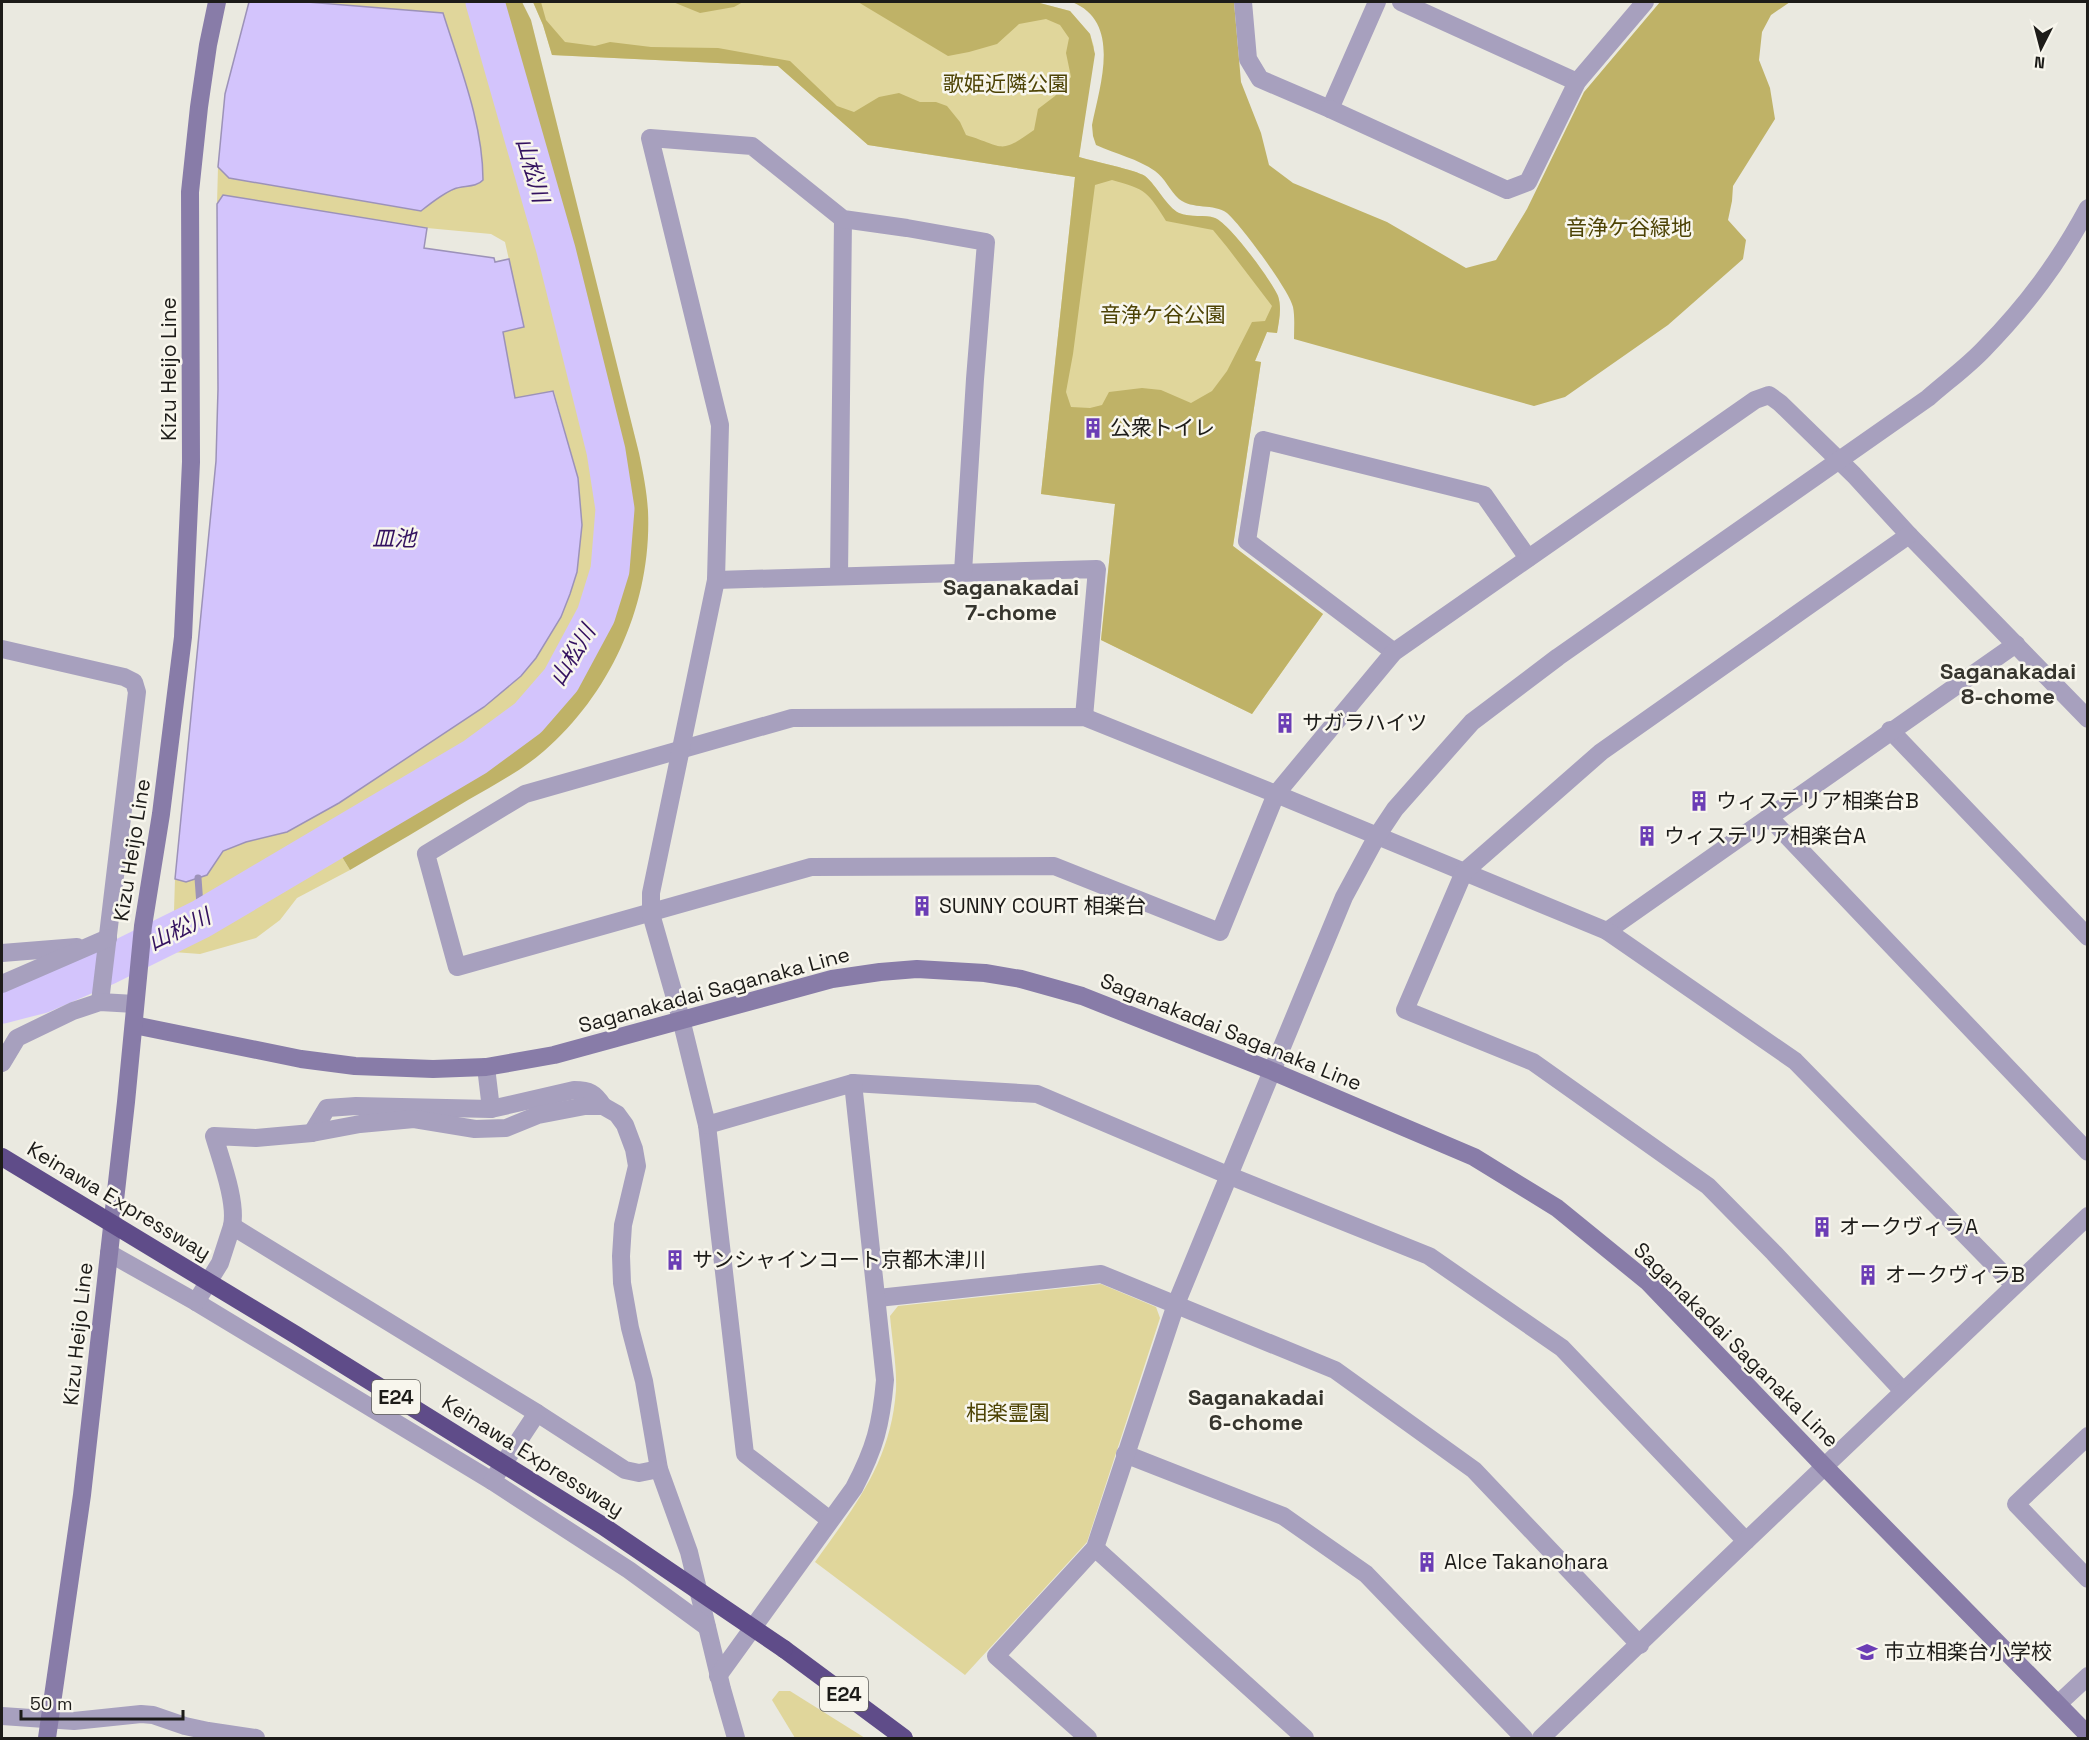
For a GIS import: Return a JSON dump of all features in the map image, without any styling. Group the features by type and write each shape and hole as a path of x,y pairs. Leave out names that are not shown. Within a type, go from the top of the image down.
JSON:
{"highway":[{"name":"Keinawa Expressway","path":"2,1157 296,1335 603,1526 784,1649 904,1738"}],"main road":[{"name":"Kizu Heijo Line","path":"47,1738 82,1495 143,926 161,814 183,637 191,462 191,183 199,107 217,2"},
{"name":"Saganakadai Saganaka Line","path":"134,1025 300,1059 355,1066 432,1069 486,1067 554,1055 832,979 880,972 917,969 985,973 1021,979 1082,996 1272,1071 1474,1157 1557,1208 1648,1282 1824,1466 2088,1735"}],"street":[{"path":"1243,2 1248,59 1260,79 1507,190 1528,182 1577,82 1645,2"},
{"path":"1330,109 1377,2"},
{"path":"1401,2 1577,82"},
{"path":"830,1521 745,1454 707,1125 681,1019 651,914 651,893 716,580 720,425 650,138 752,146 843,219 986,242 963,572"},
{"path":"1088,1738 996,1656 1095,1548 1176,1304 1344,897 1395,809 1472,722 1567,651 1928,398 1983,350 2043,282 2070,242 2088,208"},
{"path":"839,576 843,219"},
{"path":"2014,1285 1795,1061 1607,931 1276,794 1084,717 792,718 525,794 426,854 457,967 811,867 1054,866 1220,932 1276,794 1394,652 1755,400 1769,395 1840,460 1909,535 2088,719"},
{"path":"1394,652 1247,542 1263,440 1484,495 1528,558"},
{"path":"1903,1391 1774,1252 1708,1186 1533,1062 1405,1010 1464,872 1601,752 1909,535"},
{"path":"716,580 1097,569 1084,717"},
{"path":"1607,931 1890,730 2016,644"},
{"path":"2,649 114,675 134,682 136,692 100,1002"},
{"path":"1890,730 2088,937"},
{"path":"1769,817 2088,1152"},
{"path":"2,984 108,938"},
{"path":"2,953 87,947"},
{"path":"2,1063 17,1038 73,1011 100,1002 135,1004"},
{"path":"486,1067 491,1109"},
{"path":"707,1125 853,1083 1036,1094 1230,1176 1429,1256 1562,1348 1746,1541"},
{"path":"718,1676 854,1488 870,1459 881,1420 885,1380 878,1298 853,1083"},
{"path":"312,1133 327,1108 356,1106 491,1109 574,1090 587,1090 595,1094 603,1106 617,1114 625,1125 634,1149 637,1166 623,1225 622,1283 630,1328 644,1381 659,1469 689,1552 718,1676 736,1738"},
{"path":"196,1302 220,1263 234,1219 228,1184 214,1136 256,1138 414,1119 475,1129 506,1128 538,1115 585,1106 603,1106"},
{"path":"1541,1738 2088,1216"},
{"path":"232,1226 537,1413 625,1470 639,1473 659,1469"},
{"path":"109,1253 196,1302 492,1481 629,1570 707,1627"},
{"path":"878,1298 1101,1274 1335,1371 1474,1470 1640,1645"},
{"path":"492,1481 537,1413"},
{"path":"2084,1568 2016,1504 2088,1436"},
{"path":"1125,1454 1282,1516 1366,1574 1524,1738"},
{"path":"1095,1548 1305,1738"},
{"path":"2058,1704 2088,1676"},
{"path":"2,1716 74,1721 141,1714 153,1715 185,1726 256,1738"}],"green space":[{"path":"307,2 475,2 546,261 543,263 548,282 553,287 597,460 603,514 602,544 589,603 577,631 545,682 525,704 490,733 465,749 229,889 209,898 207,902 178,920 174,911 175,879 186,882 207,875 223,851 246,842 287,832 339,803 484,707 521,676 536,658 561,617 577,572 582,525 578,478 554,392 515,398 503,332 524,327 505,242 491,234 427,228 223,195 217,204 218,167 229,178 420,211 450,191 480,183 483,180 475,117 443,13"},
{"path":"495,2 522,2 531,20 642,467 648,511 643,578 635,611 608,673 590,701 544,751 517,771 350,870 339,852 499,753 547,714 573,683 594,650 609,615 619,578 624,539 624,499 620,458 555,203 507,28 504,28"},
{"name":"音浄ケ谷公園","path":"533,2 1036,2 1070,11 1090,34 1094,47 1079,157 1124,168 1145,176 1179,213 1211,217 1222,222 1259,266 1278,296 1280,314 1277,333 1267,332 1255,361 1261,362 1233,546 1323,614 1252,714 1101,640 1115,504 1041,494 1075,177 868,145 778,66 552,55"},
{"name":"音浄ケ谷公園","path":"533,2 541,2 546,20 565,42 595,46 610,42 651,47 718,48 790,61 837,106 854,112 879,97 899,93 920,102 936,102 947,106 960,122 966,135 995,145 1007,146 1034,130 1038,109 1055,96 1071,77 1066,53 1069,38 1060,25 1046,19 1019,24 997,44 948,56 858,2 1036,2 1070,11 1090,34 1095,54 1079,157 1124,168 1145,176 1170,206 1179,213 1211,217 1222,222 1259,266 1278,296 1280,314 1277,333 1267,332 1255,361 1261,362 1233,546 1323,614 1252,714 1101,640 1115,504 1041,494 1075,177 868,145 778,66 552,55","holes":["1112,180 1145,193 1166,221 1213,230 1272,306 1265,321 1252,322 1227,371 1212,391 1191,403 1161,390 1142,388 1109,392 1102,405 1090,408 1071,407 1066,392 1095,185"]},
{"path":"673,2 743,2 734,7 700,13"},
{"name":"音浄ケ谷緑地","path":"1072,2 1234,2 1241,82 1261,133 1269,165 1293,183 1387,222 1466,268 1496,260 1527,209 1584,92 1660,2 1790,2 1771,15 1762,32 1759,60 1770,88 1775,119 1733,186 1728,220 1746,240 1743,259 1668,325 1565,397 1534,406 1294,339 1294,311 1290,299 1264,258 1227,213 1216,208 1184,202 1155,171 1096,145 1092,125 1102,74 1104,56 1102,39 1097,24 1088,11"},
{"path":"339,852 350,870 297,898 280,920 256,938 200,954 173,952 172,948 214,925 222,924 244,914 243,911"},
{"name":"相楽霊園","path":"1101,1284 1156,1307 1160,1318 1087,1542 965,1675 815,1562 869,1482 887,1439 896,1390 890,1316 898,1306"},
{"path":"779,1691 790,1691 865,1738 795,1738 772,1700"}],"water":[{"path":"249,2 307,2 443,13 475,117 483,180 477,184 450,191 421,211 229,178 218,167 225,94"},
{"name":"皿池","path":"223,195 427,228 424,248 494,258 495,262 509,259 524,327 503,332 515,398 553,391 578,478 582,525 577,572 561,617 536,658 521,676 484,707 339,803 287,832 246,842 223,851 207,875 186,882 175,879 216,461 217,204"},
{"path":"49,978 61,999 2,1022 2,995"}],"waterway":[{"name":"山松川","path":"2,1004 41,994 108,965 201,919 475,757 528,718 561,680 596,615 610,570 615,509 606,451 556,250 485,2"},
{"path":"198,878 201,919"}],"place":[{"name":"公衆トイレ","path":"1093,428"},
{"name":"サガラハイツ","path":"1285,723"},
{"name":"ウィステリア相楽台B","path":"1699,801"},
{"name":"ウィステリア相楽台A","path":"1647,836"},
{"name":"SUNNY COURT 相楽台","path":"922,906"},
{"name":"オークヴィラA","path":"1822,1227"},
{"name":"サンシャインコート京都木津川","path":"675,1260"},
{"name":"オークヴィラB","path":"1868,1275"},
{"name":"Alce Takanohara","path":"1427,1562"},
{"name":"市立相楽台小学校","path":"1867,1652"}],"district":[{"name":"Saganakadai 7-chome","path":"1011,600"},
{"name":"Saganakadai 8-chome","path":"2008,684"},
{"name":"Saganakadai 6-chome","path":"1256,1410"}],"park label":[{"name":"歌姫近隣公園","path":"1006,84"}]}
